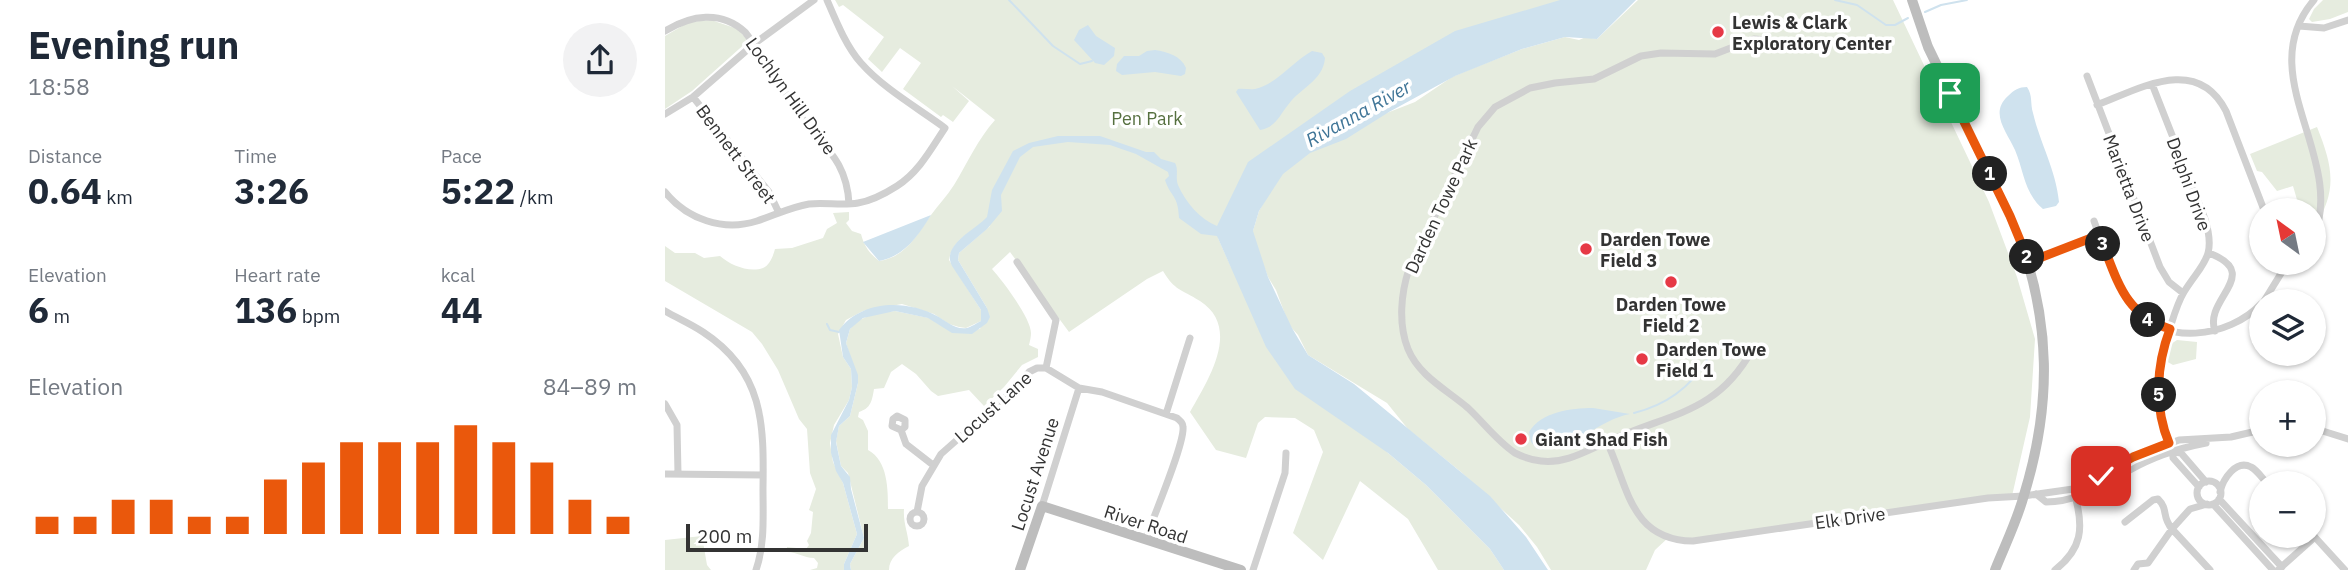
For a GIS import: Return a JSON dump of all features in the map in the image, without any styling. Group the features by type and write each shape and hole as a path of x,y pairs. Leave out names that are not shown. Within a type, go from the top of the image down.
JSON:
{"main road":[{"path":"1912,0 1928,47 2014,225 2029,262 2042,320 2045,367 2041,425 2024,496 1995,570"},
{"name":"River Road","path":"1042,506 1241,570"},
{"name":"Locust Avenue","path":"1020,570 1042,506"}],"street":[{"path":"665,114 693,97 721,70 814,0"},
{"path":"665,192 688,212 719,224 748,223 815,204 862,203 911,176 945,128 861,63 844,37 827,0"},
{"path":"2302,76 2295,52 2299,26 2314,0"},
{"name":"Lochlyn Hill Drive","path":"665,31 688,19 710,17 740,27 801,115 835,156 848,185 849,204"},
{"path":"2299,26 2324,28 2348,20"},
{"name":"Darden Towe Park","path":"1752,350 1728,384 1701,405 1638,427 1568,459 1548,462 1529,459 1506,445 1468,408 1426,375 1409,352 1404,336 1402,306 1409,269 1478,127 1504,100 1542,85 1594,79 1641,56 1661,53 1714,54 1754,39 1766,40"},
{"name":"Marietta Drive","path":"2087,76 2160,267 2169,282 2183,293"},
{"path":"2097,105 2170,79 2187,80 2202,86 2218,98 2231,123 2259,198"},
{"name":"Delphi Drive","path":"2152,84 2207,226 2209,253 2201,270 2183,293 2161,361 2159,385 2162,419 2173,458 2203,486"},
{"name":"Bennett Street","path":"693,97 769,192 779,213"},
{"path":"2094,221 2125,296 2132,307 2146,319 2186,333 2215,331 2236,324 2249,313"},
{"path":"2029,262 2099,235"},
{"path":"2209,253 2223,258 2232,273 2231,283 2213,318 2215,331"},
{"path":"1017,262 1056,320 1046,368"},
{"path":"665,311 712,338 743,372 755,396 762,419 763,475 762,537 756,570"},
{"path":"1166,414 1190,338"},
{"name":"Locust Lane","path":"917,512 922,486 933,464 946,449 1010,394 1029,372 1046,368 1080,388 1102,392 1177,418 1182,423 1183,430 1176,454 1145,540"},
{"name":"Locust Avenue","path":"1042,506 1080,388"},
{"path":"665,404 677,425 678,474"},
{"path":"901,430 906,444 933,464"},
{"path":"2326,432 2348,439"},
{"path":"2036,494 2046,502 2075,498 2147,461 2249,433"},
{"name":"Elk Drive","path":"1607,442 1635,512 1655,530 1676,539 1693,541 1987,498 2073,489 2133,457 2169,443 2231,437"},
{"path":"1253,570 1285,473 1286,453"},
{"path":"2190,509 2215,500 2227,476 2236,467 2247,465 2256,471"},
{"path":"665,474 763,475"},
{"path":"2134,570 2138,565 2149,566 2203,486 2227,476"},
{"path":"2203,486 2218,485 2215,500"},
{"path":"2203,486 2201,502 2215,500"},
{"path":"2055,570 2071,556 2078,543 2080,523 2073,489"},
{"path":"2125,522 2158,499 2164,507 2165,520 2210,570"},
{"path":"2215,500 2278,569 2301,548"},
{"path":"2325,548 2345,570"}],"green space":[{"name":"Pen Park","path":"835,0 1596,0 1257,162 1218,238 1231,267 1388,453 1426,485 1490,549 1504,570 1438,570 1408,519 1360,481 1323,560 1293,533 1323,452 1314,430 1295,418 1265,417 1258,423 1246,458 1216,450 1190,412 1217,355 1219,325 1212,312 1200,301 1175,286 1163,271 1069,332 1010,252 992,269 1026,318 1031,333 1029,345 1038,349 1038,357 1022,365 984,406 969,390 938,396 902,364 891,372 884,388 874,389 870,404 859,412 858,417 863,420 868,431 868,450 880,461 883,468 888,509 904,509 909,546 895,555 889,570 851,570 850,564 864,538 848,473 841,466 836,441 839,426 850,416 858,383 846,343 850,329 857,321 873,314 895,311 929,318 952,332 980,329 987,308 958,260 959,253 990,226 976,229 958,241 949,260 981,310 981,321 966,328 959,327 934,314 902,304 863,311 846,320 838,334 843,357 851,369 852,387 849,400 834,425 830,443 833,462 843,483 857,534 844,570 810,570 817,568 818,563 814,558 787,552 787,547 806,549 811,533 813,512 809,510 816,489 810,473 807,429 799,419 778,370 752,332 665,281 665,246 675,253 695,253 704,258 720,256 740,267 758,269 768,265 775,249 792,248 823,238 827,229 837,223 833,213 849,212 849,220 846,223 852,231 861,234 870,253 879,261 888,259 903,250 915,238 951,189 995,120 952,86 969,101 953,122 943,115 941,117 903,89 921,63 900,48 882,72 868,59 884,37 843,5 839,7"},
{"path":"1638,0 1893,0 1989,202 2017,277 2035,339 2030,417 2012,496 1698,542 1669,537 1655,550 1646,570 1551,570 1519,525 1461,472 1408,429 1387,403 1308,355 1298,335 1289,325 1252,234 1259,211 1286,164 1379,116 1415,102 1452,77 1471,69 1522,49 1565,37 1579,40 1586,37 1597,39"},
{"path":"2323,0 2348,0 2348,12 2312,22 2309,19 2314,9"},
{"path":"711,20 738,29 748,41 692,91 665,109 665,36 689,22"},
{"path":"2317,127 2327,154 2331,178 2326,204 2326,198 2296,198 2293,186 2277,191 2262,172 2257,171 2250,154"},
{"path":"2177,340 2197,342 2196,359 2173,365 2166,361 2171,344"},
{"path":"702,536 707,565 711,570 665,570 665,540"}],"water":[{"name":"Rivanna River","path":"1560,0 1636,0 1597,39 1565,37 1522,49 1455,76 1346,139 1310,153 1283,174 1259,211 1253,231 1268,277 1308,355 1354,384 1490,496 1526,537 1548,570 1504,570 1490,549 1426,485 1388,453 1295,389 1266,347 1217,236 1201,234 1179,218 1176,200 1165,180 1169,176 1168,172 1136,154 1110,145 1068,142 1033,147 1020,157 1001,195 1002,211 987,229 959,253 958,260 987,308 990,317 987,323 972,334 952,333 928,318 895,311 863,318 850,329 846,343 858,375 858,383 850,416 839,426 836,442 841,466 850,477 864,538 850,564 851,570 844,570 857,534 843,483 831,453 831,435 849,400 852,387 851,369 843,357 839,330 859,313 885,305 925,310 959,328 967,328 981,321 981,310 952,266 951,251 961,238 987,217 992,190 1013,151 1029,143 1058,136 1100,136 1146,152 1154,152 1161,159 1175,163 1178,185 1185,198 1199,215 1217,226 1248,162 1350,91 1455,31"},
{"path":"1088,25 1096,36 1115,48 1114,56 1104,65 1095,63 1074,40 1079,30"},
{"path":"1155,50 1177,58 1186,68 1185,74 1181,76 1155,72 1122,75 1116,71 1117,64 1124,56 1139,56"},
{"path":"1312,51 1322,53 1325,58 1320,73 1293,99 1274,124 1260,130 1236,92 1238,89 1263,86"},
{"path":"2027,87 2036,124 2055,179 2059,202 2056,206 2043,209 2028,189 2000,116 2000,109 2008,96 2017,89"},
{"path":"931,215 910,244 896,255 879,261 863,242"},
{"path":"1593,408 1630,414 1618,417 1561,446 1537,449 1531,442 1529,432 1541,420 1566,410"}],"waterway":[{"path":"1009,0 1053,46 1080,64 1092,61"},
{"path":"1835,0 1857,5 1886,25 1895,25 1908,18"},
{"path":"1925,12 1941,5 1967,0"},
{"path":"827,324 830,330 839,332"},
{"path":"1634,413 1646,410 1676,394 1693,379 1707,360"}],"place":[{"name":"Lewis & Clark Exploratory Center","path":"1718,32"},
{"name":"Darden Towe Field 3","path":"1586,249"},
{"name":"Darden Towe Field 2","path":"1671,282"},
{"name":"Darden Towe Field 1","path":"1642,359"},
{"name":"Giant Shad Fish","path":"1521,439"}],"route":[{"path":"1950,93 2018,233 2029,262 2099,235 2132,307 2154,324 2170,329 2164,345 2159,385 2162,419 2169,443 2133,457 2101,476"}]}
